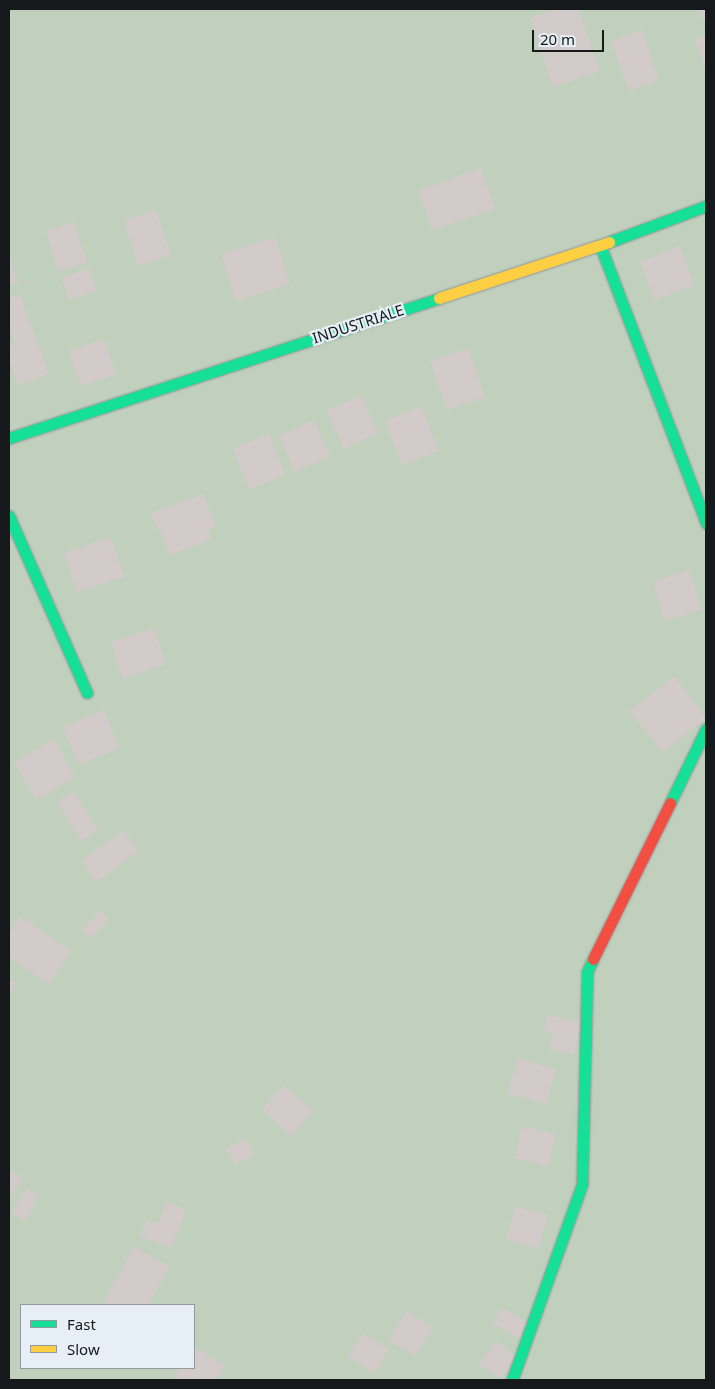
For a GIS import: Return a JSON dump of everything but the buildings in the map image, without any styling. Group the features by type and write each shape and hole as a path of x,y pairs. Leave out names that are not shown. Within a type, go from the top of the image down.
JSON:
{"street":[{"name":"INDUSTRIALE","path":"9,438 600,245 706,206"},
{"path":"600,245 706,522"},
{"path":"9,516 87,693"},
{"path":"512,1380 582,1184 587,972 706,729"}],"green space":[{"path":"9,9 706,9 706,1380 9,1380"}],"traffic: fast":[{"path":"609,242 706,206"},
{"path":"600,245 706,523"},
{"path":"9,438 439,298"},
{"path":"9,516 87,693"},
{"path":"670,803 706,729"},
{"path":"512,1380 582,1184 587,972 593,959"}],"traffic: slow":[{"path":"439,298 609,242"}],"traffic: jam":[{"path":"593,959 670,803"}]}
